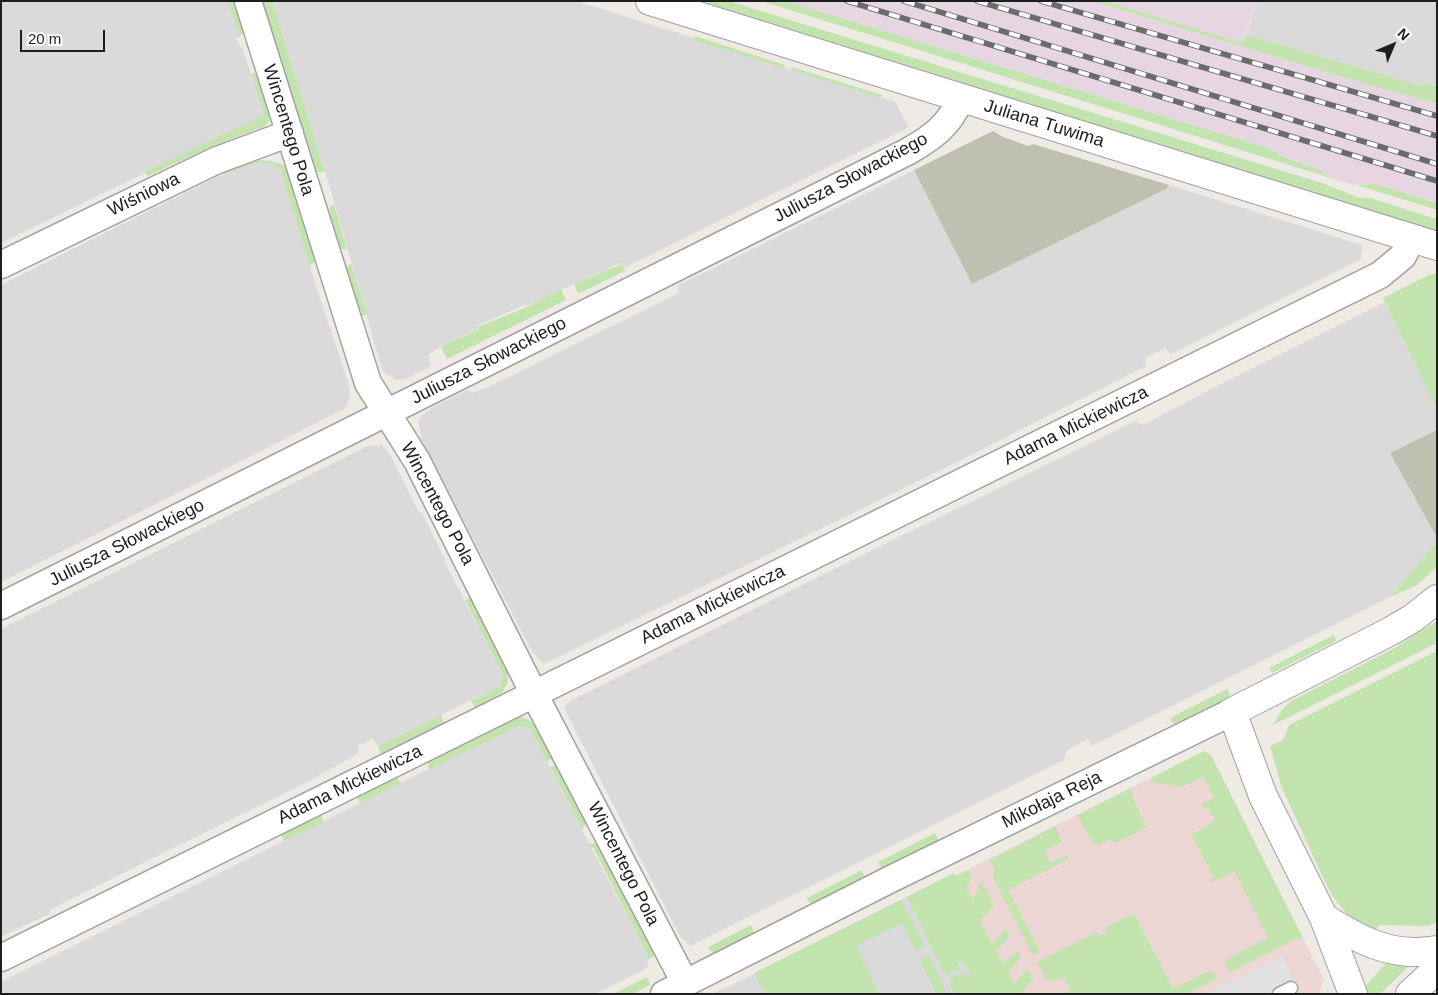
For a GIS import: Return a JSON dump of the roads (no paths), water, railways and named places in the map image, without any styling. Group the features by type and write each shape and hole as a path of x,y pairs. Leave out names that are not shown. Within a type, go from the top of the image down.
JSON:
{"street":[{"name":"Wincentego Pola","path":"248,1 368,383 417,461 534,694 674,988"},
{"name":"Juliana Tuwima","path":"650,1 1437,246"},
{"name":"Juliusza Słowackiego","path":"1,606 907,152 927,140 948,122 956,111 961,98"},
{"name":"Wiśniowa","path":"1,265 215,161 290,134"},
{"name":"Adama Mickiewicza","path":"1,958 1380,275 1403,256 1412,238"},
{"name":"Mikołaja Reja","path":"674,988 1232,712 1391,631 1413,618 1437,599"},
{"path":"1232,712 1263,796 1324,918 1353,994"},
{"path":"1324,918 1362,940 1386,949 1404,952 1437,950"},
{"path":"1410,994 1437,969"}],"railway":[{"path":"847,1 1437,181"},
{"path":"904,1 1437,164"},
{"path":"977,1 1437,136"},
{"path":"1041,1 1437,116"}]}
